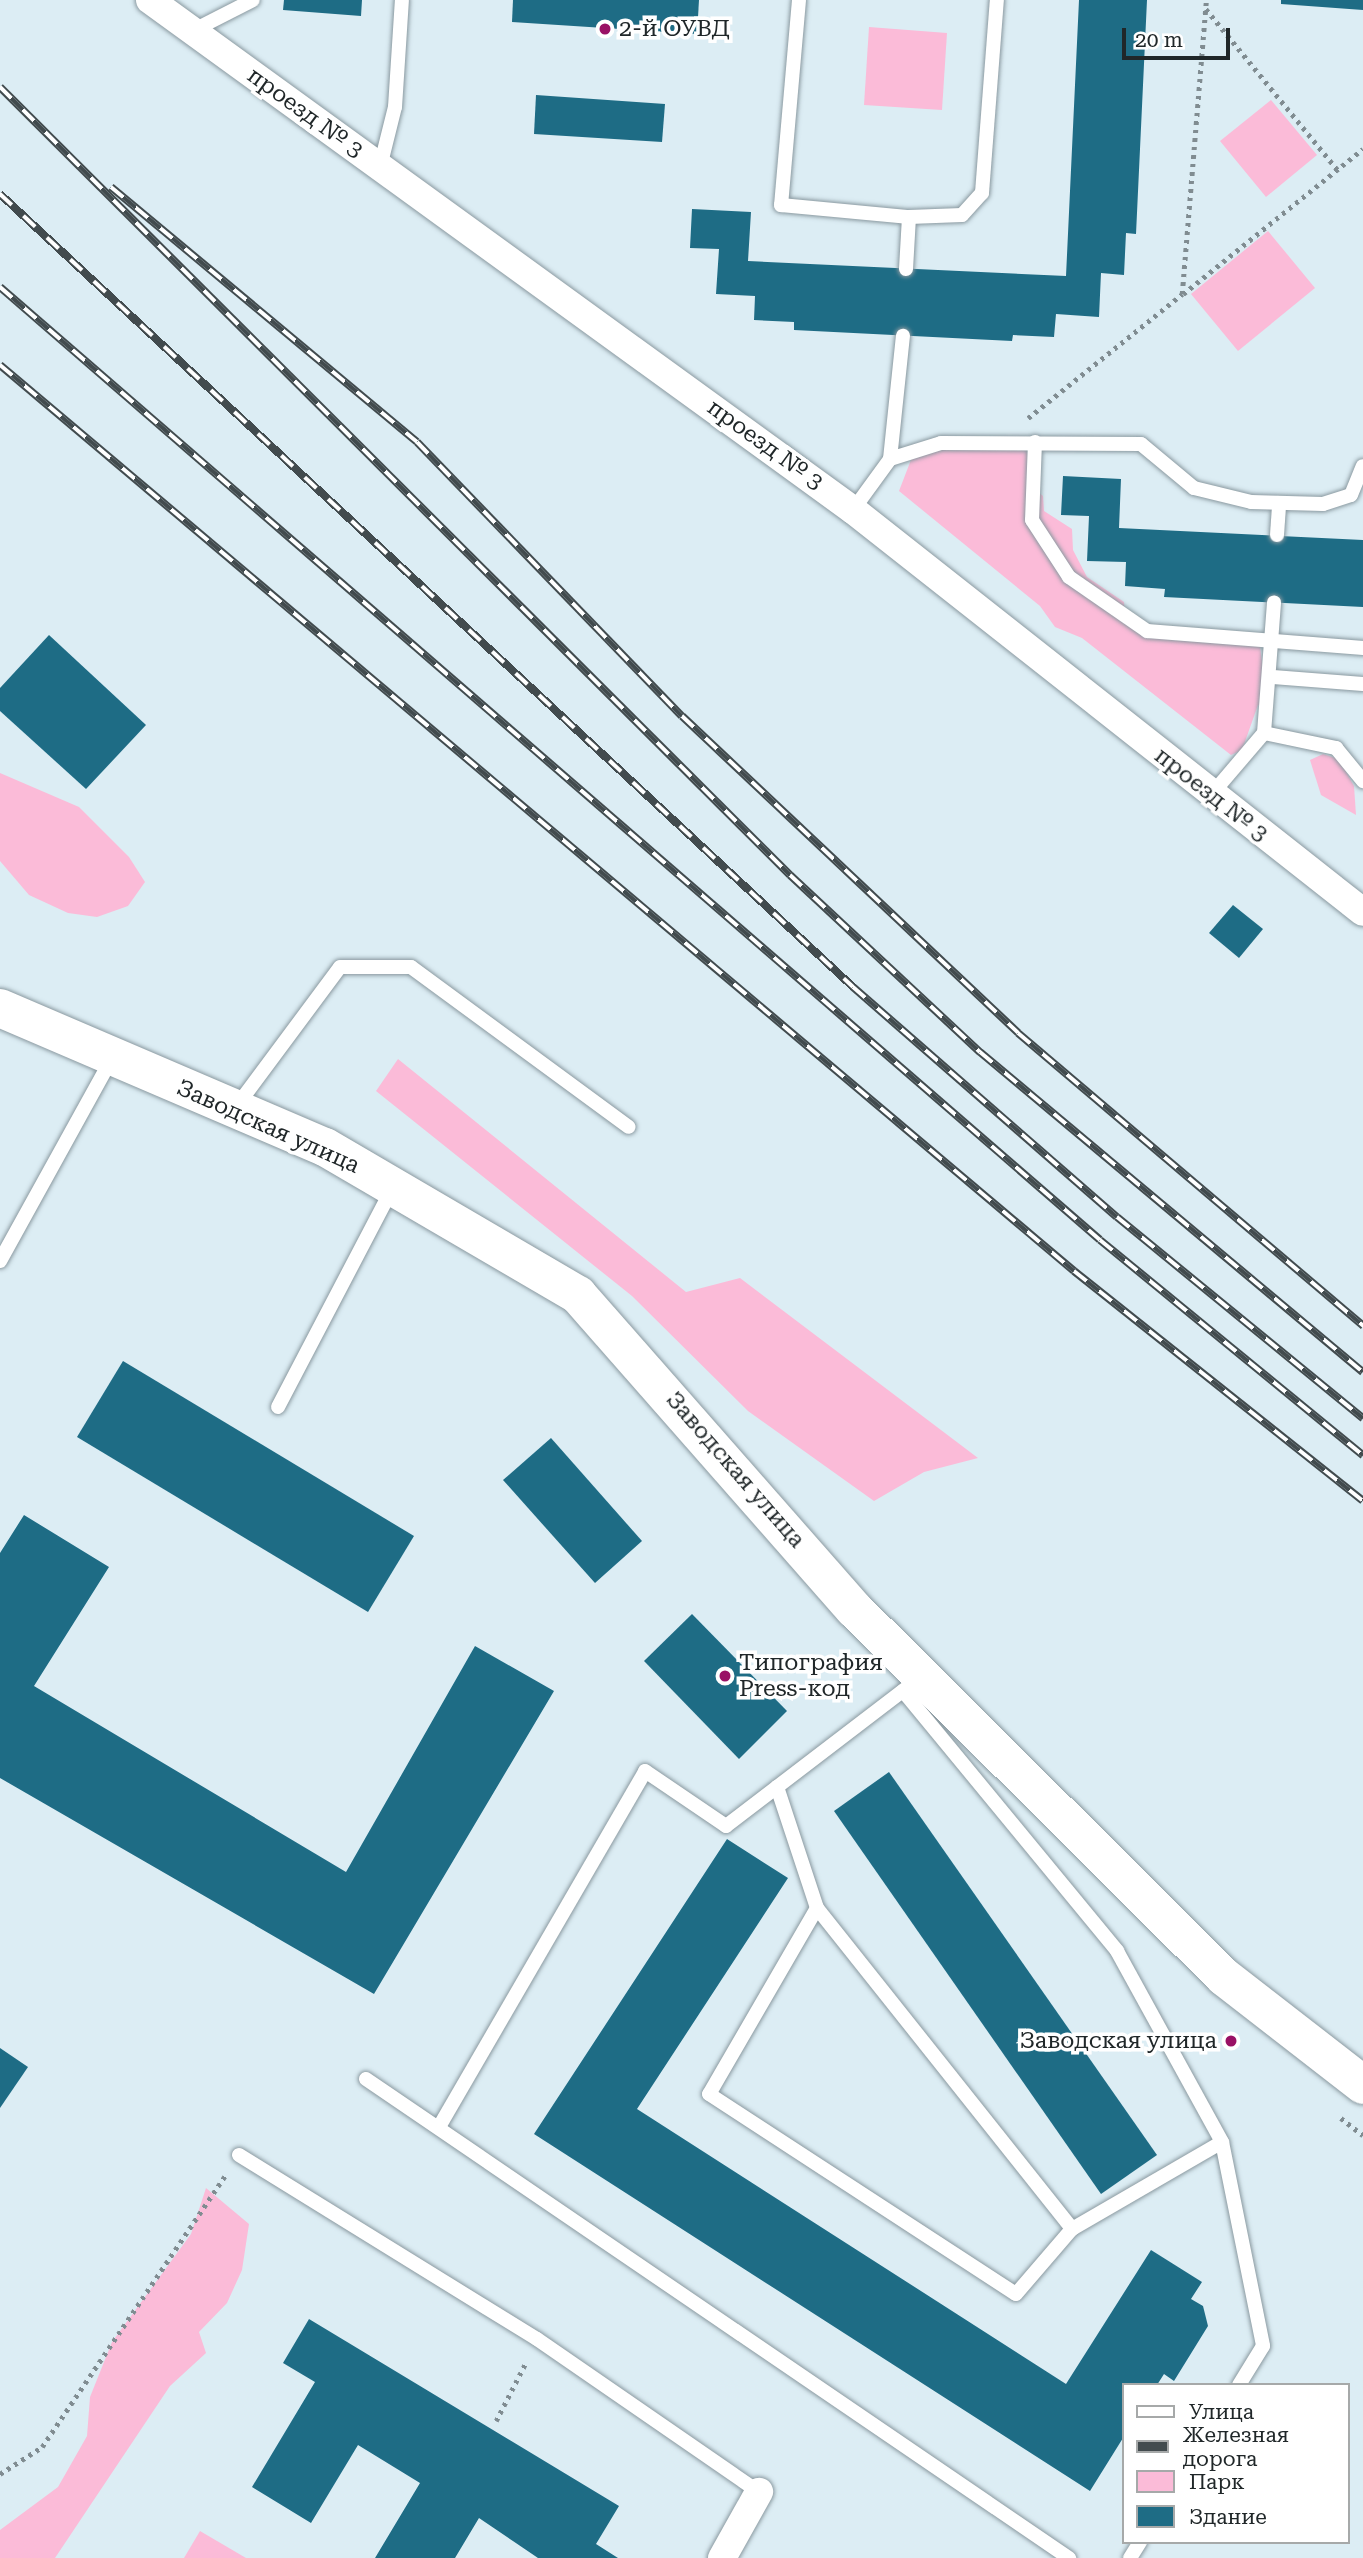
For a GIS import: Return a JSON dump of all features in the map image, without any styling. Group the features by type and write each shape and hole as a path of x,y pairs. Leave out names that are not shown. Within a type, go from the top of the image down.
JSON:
{"main road":[{"name":"Заводская улица","path":"0,1008 111,1060 235,1108 394,1186 578,1295 854,1609 912,1684 1224,1977 1363,2085"}],"street":[{"name":"проезд № 3","path":"150,0 853,510 1211,795 1363,912"},
{"path":"722,2558 759,2491"}],"lane":[{"path":"192,31 253,0"},
{"path":"380,167 395,107 402,0"},
{"path":"799,0 781,205 909,216 962,215 982,193 997,0"},
{"path":"906,269 909,216"},
{"path":"853,510 890,459 903,336"},
{"path":"890,459 941,443 999,441 1141,444 1194,488 1279,503 1324,504 1351,495 1363,466"},
{"path":"1035,442 1032,520 1069,577 1147,631 1363,648"},
{"path":"1277,535 1279,503"},
{"path":"1211,795 1264,733 1273,677 1274,603"},
{"path":"1273,677 1363,684"},
{"path":"1264,733 1336,748 1363,781"},
{"path":"235,1108 340,967 411,967 629,1128"},
{"path":"0,1261 111,1060"},
{"path":"278,1407 394,1186"},
{"path":"439,2127 645,1770 726,1826 912,1684 1117,1951 1222,2141 1263,2347 1240,2383"},
{"path":"777,1787 817,1908 1072,2229"},
{"path":"817,1908 709,2094 1016,2294 1072,2229 1222,2141"},
{"path":"366,2079 1069,2558"},
{"path":"239,2155 537,2339 759,2491"}],"path":[{"path":"1182,294 1206,0"},
{"path":"1206,9 1338,170"},
{"path":"999,441 1363,149"},
{"path":"0,2474 42,2447 239,2155"},
{"path":"496,2421 537,2339"}],"green space":[{"path":"869,27 947,33 942,110 864,105"},
{"path":"1271,100 1317,155 1266,197 1220,141"},
{"path":"1268,231 1315,288 1238,351 1191,294"},
{"path":"1035,442 1033,488 1043,496 1044,511 1072,529 1073,550 1087,577 1124,602 1125,616 1147,631 1259,639 1268,706 1258,705 1242,750 1231,755 1082,638 1055,627 1040,606 899,491 914,452"},
{"path":"1323,754 1339,759 1354,786 1356,815 1321,795 1310,760"},
{"path":"0,773 79,807 129,857 145,882 128,906 97,917 68,913 29,895 0,861"},
{"path":"398,1059 686,1292 740,1278 978,1458 924,1472 874,1501 748,1411 632,1296 376,1091"},
{"path":"206,2188 249,2224 242,2270 227,2303 199,2332 206,2353 170,2386 55,2558 0,2558 0,2530 58,2487 87,2436 90,2397 112,2342 191,2234"},
{"path":"200,2531 246,2558 184,2558"}],"building":[{"path":"284,0 362,0 361,16 283,10"},
{"path":"513,0 699,0 697,34 512,22"},
{"path":"1079,0 1147,0 1136,234 1126,233 1124,275 1101,273 1099,317 1056,314 1054,337 1013,335 1012,341 794,330 794,322 754,320 755,296 716,294 719,249 690,248 692,209 751,212 748,261 1066,276"},
{"path":"1281,0 1363,0 1363,10 1281,4"},
{"path":"536,95 665,104 662,142 534,134"},
{"path":"1063,476 1121,479 1119,528 1363,540 1363,607 1164,597 1165,589 1125,586 1126,562 1087,561 1089,516 1061,515"},
{"path":"49,635 146,725 86,789 0,711 0,688"},
{"path":"1233,905 1263,929 1239,958 1209,933"},
{"path":"123,1361 414,1536 368,1612 77,1437"},
{"path":"551,1438 642,1541 595,1583 503,1480"},
{"path":"24,1515 109,1567 34,1686 346,1872 475,1646 554,1691 374,1994 0,1778 0,1553"},
{"path":"692,1614 787,1711 739,1759 644,1661"},
{"path":"889,1772 1157,2155 1101,2194 834,1811"},
{"path":"727,1839 788,1878 637,2109 1066,2384 1151,2250 1202,2282 1191,2299 1203,2306 1208,2326 1174,2381 1164,2374 1158,2383 1122,2383 1122,2440 1090,2491 534,2134"},
{"path":"0,2048 28,2067 0,2108"},
{"path":"309,2319 619,2506 596,2544 618,2558 538,2558 479,2518 455,2558 375,2558 420,2483 358,2445 311,2523 252,2487 315,2382 283,2363"}],"railway":[{"path":"0,87 790,875 980,1052 1363,1372"},
{"path":"111,187 417,442 682,716 1018,1033 1363,1326"},
{"path":"0,194 853,987 1117,1217 1363,1418"},
{"path":"0,287 1100,1240 1363,1455"},
{"path":"0,365 1074,1271 1363,1501"}],"place":[{"name":"2-й ОУВД","path":"605,29"},
{"name":"Типография Press-код","path":"725,1676"},
{"name":"Заводская улица","path":"1231,2041"}]}
